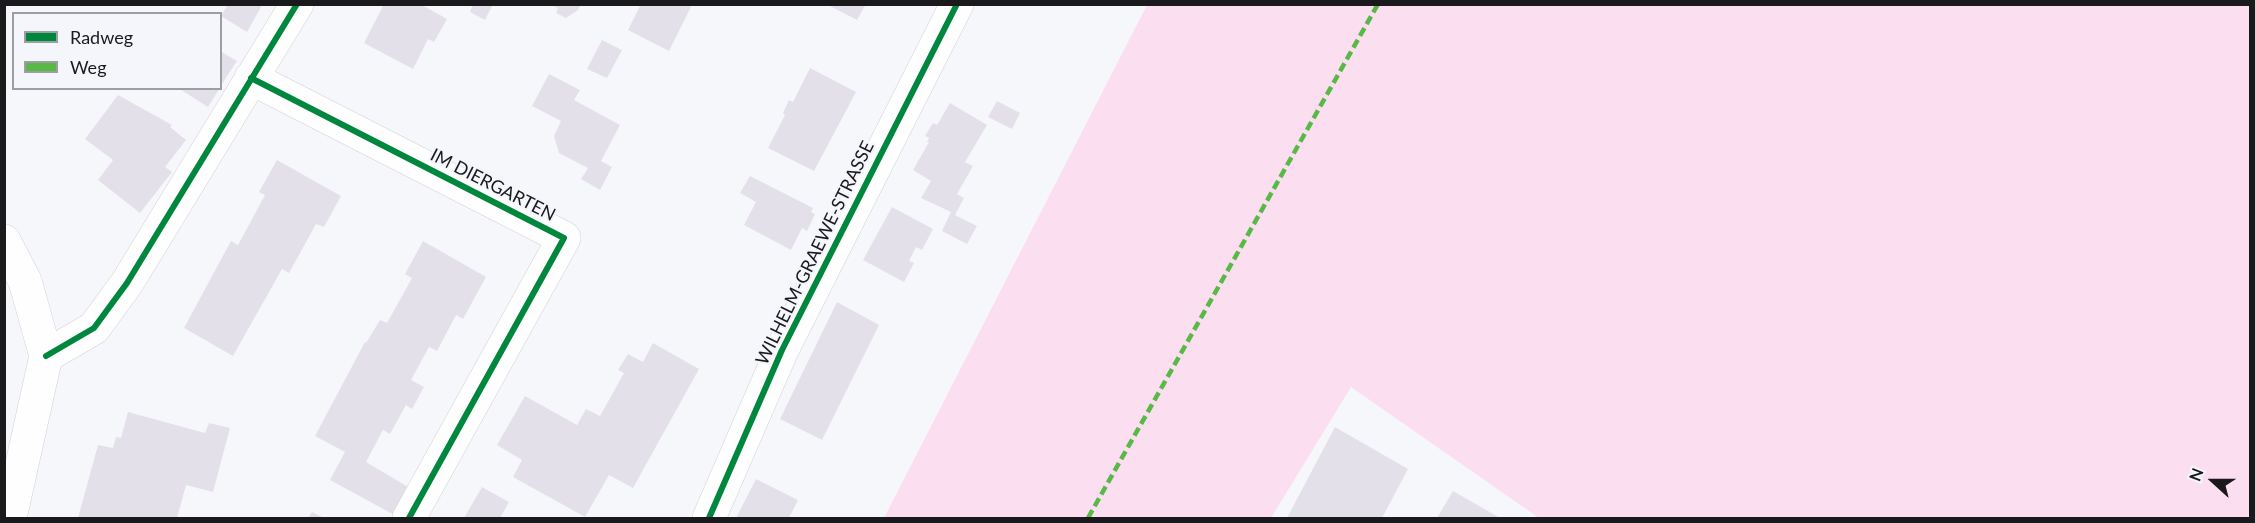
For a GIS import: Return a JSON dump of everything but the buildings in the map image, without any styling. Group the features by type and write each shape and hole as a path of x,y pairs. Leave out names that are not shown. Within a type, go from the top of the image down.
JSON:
{"street":[{"path":"46,357 94,328 127,283 297,4"},
{"name":"WILHELM-GRAEWE-STRASSE","path":"709,519 782,350 957,4"},
{"name":"IM DIERGARTEN","path":"251,78 564,238 409,519"},
{"path":"4,242 25,281 46,357 10,519"}],"shaded area":[{"path":"1147,5 2250,5 2250,518 1539,518 1351,387 1271,518 884,518"}],"marked path":[{"path":"1088,518 1378,4"}],"cycle path":[{"path":"46,356 94,328 127,283 297,4"},
{"path":"709,518 782,350 957,4"},
{"path":"251,78 564,238 409,518"}]}
